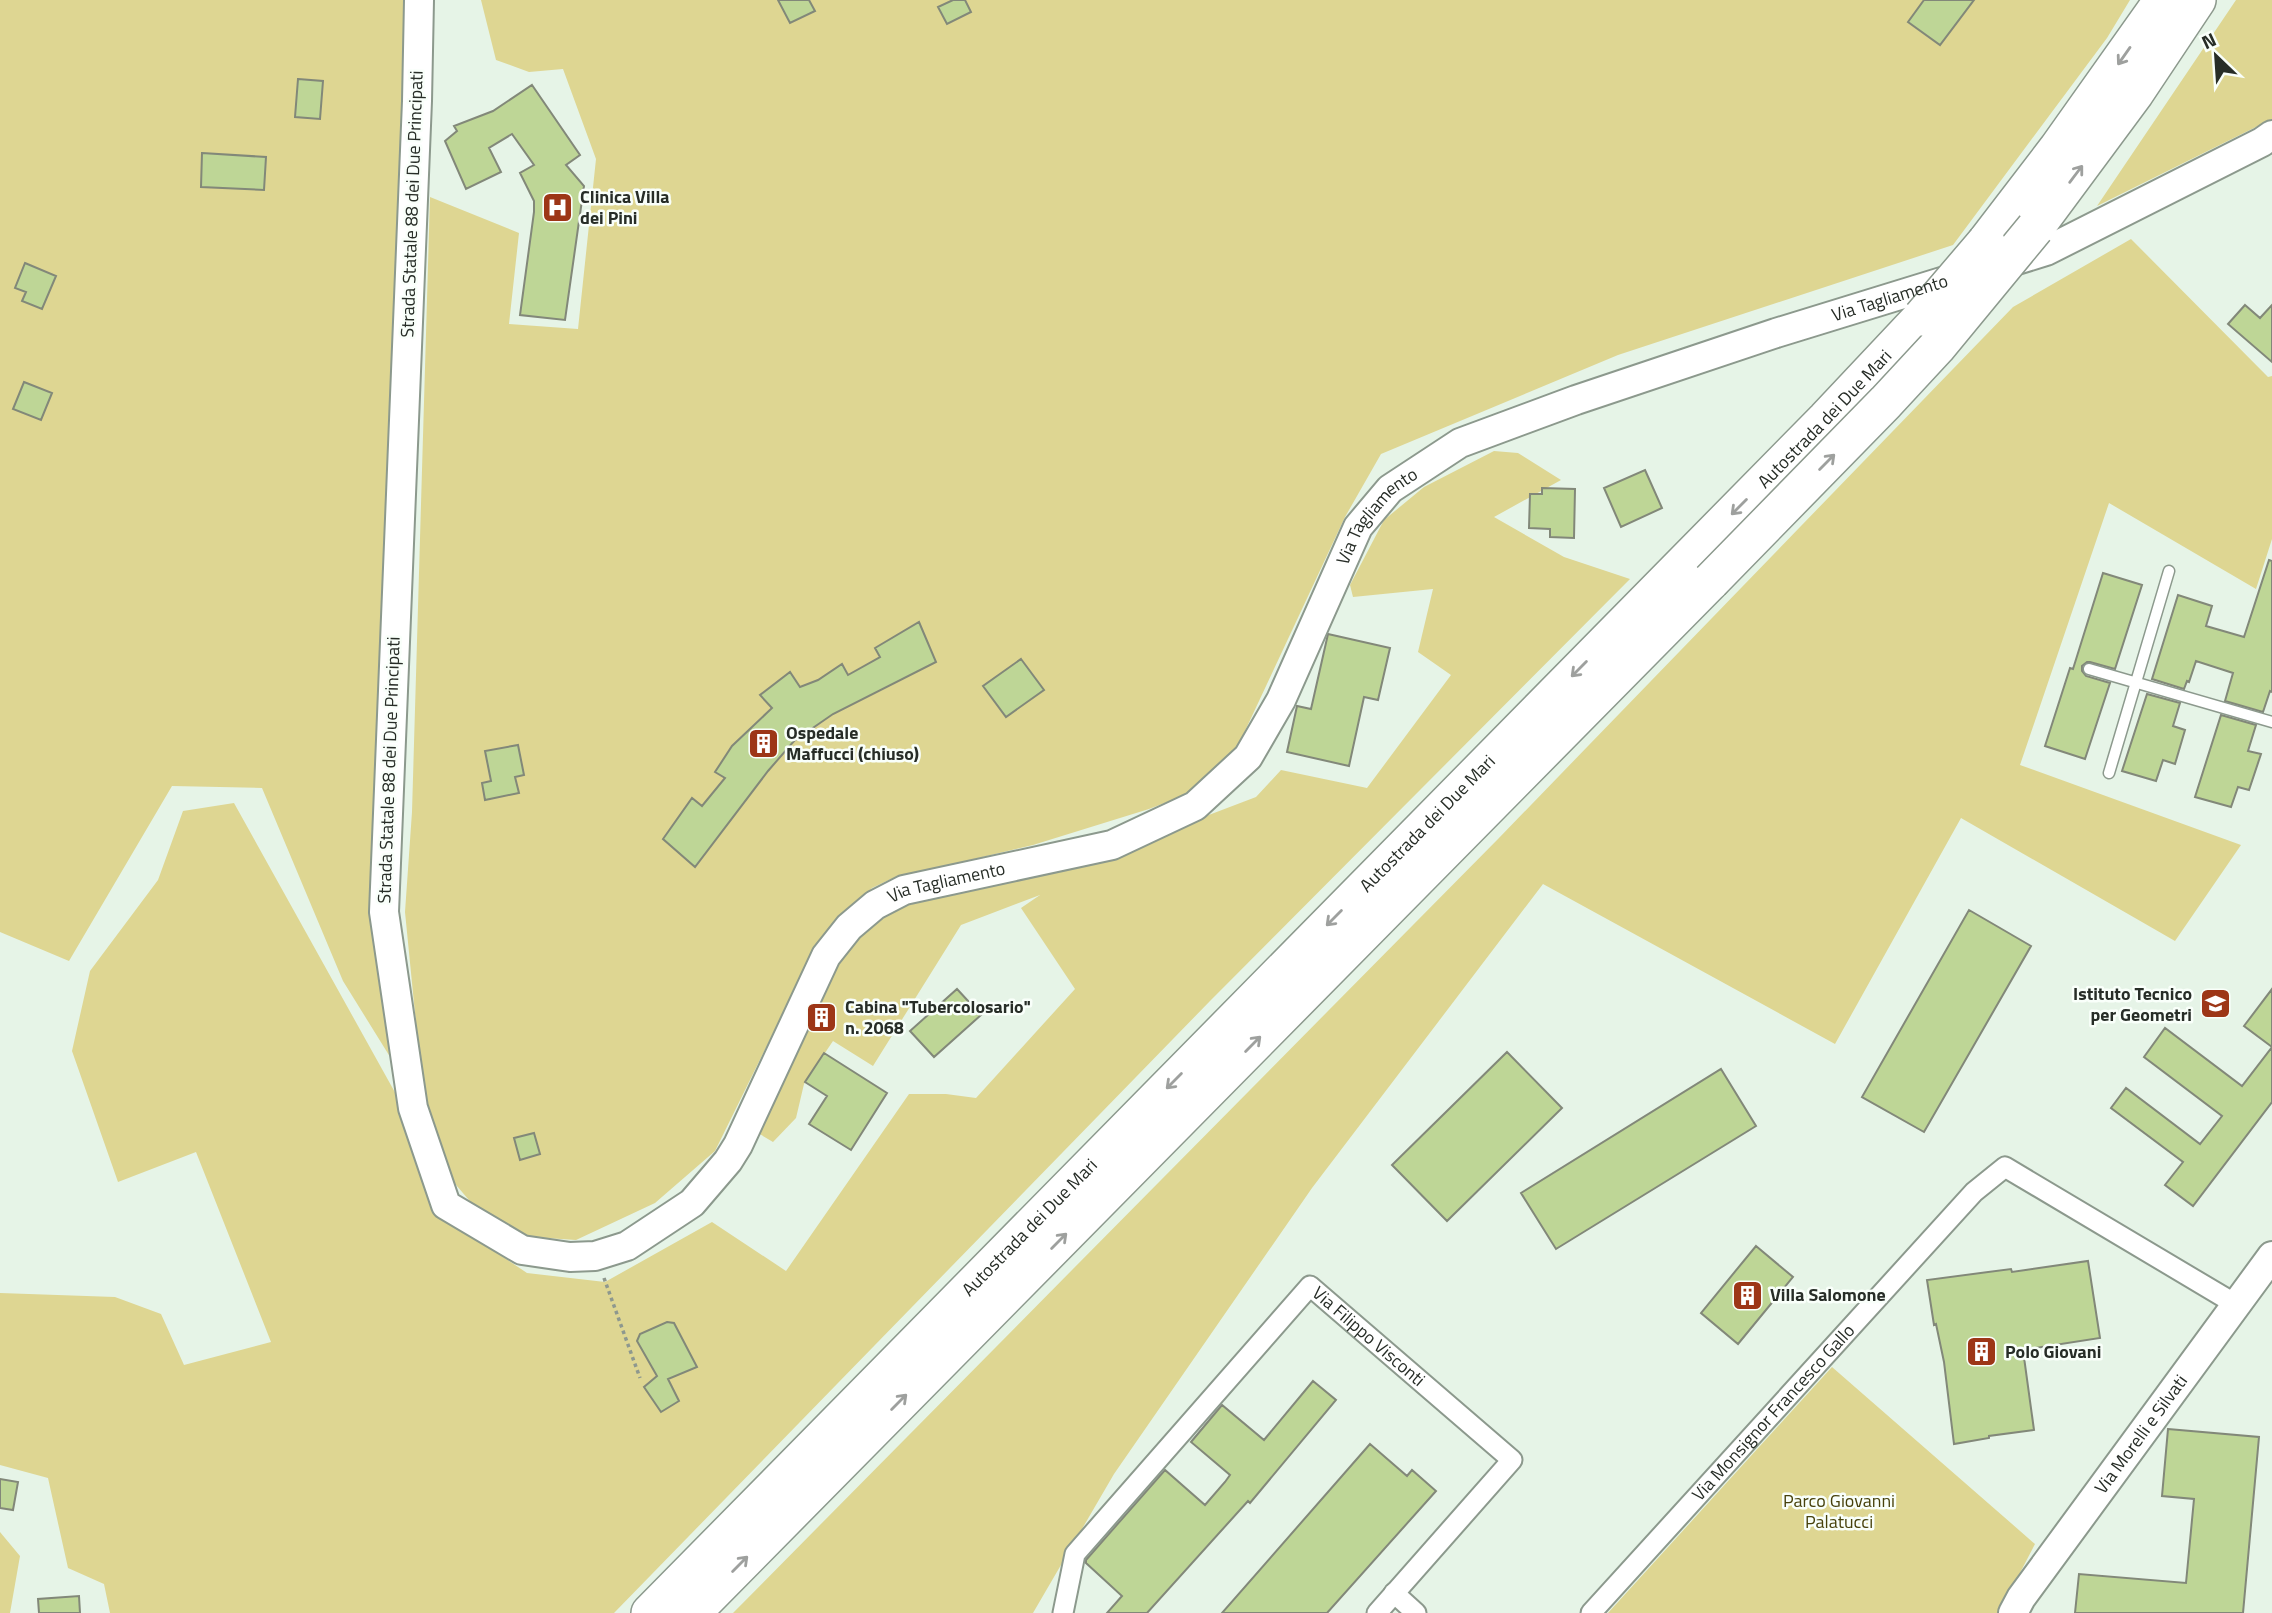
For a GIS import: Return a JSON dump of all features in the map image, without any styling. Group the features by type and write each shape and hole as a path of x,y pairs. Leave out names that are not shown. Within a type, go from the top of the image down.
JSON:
{"highway":[{"name":"Autostrada dei Due Mari","path":"650,1613 1826,419 1922,317 1986,242 2058,148 2163,0"},
{"name":"Autostrada dei Due Mari","path":"692,1613 1929,356 2035,228 2135,93 2197,0"}],"main road":[{"name":"Strada Statale 88 dei Due Principati","path":"419,0 384,912 414,1108 446,1205 522,1250 570,1257 595,1256 627,1246 692,1203 728,1161"},
{"name":"Via Tagliamento","path":"728,1161 738,1145 826,956 849,928 875,905 904,890 1112,845 1195,806 1248,757 1281,700 1358,527 1390,489 1460,443 1576,400 1776,333 2046,251 2272,135"},
{"name":"Via Morelli e Silvati","path":"2013,1613 2021,1598 2272,1256"}],"street":[{"name":"Via Monsignor Francesco Gallo","path":"1591,1613 1964,1202 2005,1167 2237,1305"},
{"name":"Via Filippo Visconti","path":"1063,1613 1075,1554 1310,1286 1512,1460 1377,1613"},
{"path":"1394,1593 1416,1613"}],"lane":[{"path":"2109,773 2169,571"},
{"path":"2089,669 2272,722"}],"path":[{"path":"595,1256 620,1317 640,1378"}],"green space":[{"path":"0,0 405,0 378,934 405,1081 343,981 262,788 172,786 69,961 0,932"},
{"path":"481,0 2130,0 2107,38 1953,245 1618,355 1381,454 1345,517 1237,748 1193,792 1149,809 1033,845 891,879 872,888 814,950 715,1151 655,1203 576,1240 531,1237 480,1213 445,1172 422,1084 405,912 412,812 430,197 519,233 509,324 578,329 596,159 563,69 529,72 496,60"},
{"path":"2236,0 2272,0 2272,119 2097,206"},
{"path":"2131,239 2268,377 2272,376 2272,539 2256,589 2109,503 2020,765 2241,845 2175,941 1961,818 1835,1044 1543,884 1312,1188 1114,1474 1033,1613 733,1613 1498,839 2013,307"},
{"path":"1494,451 1518,453 1561,480 1494,517 1564,557 1630,579 1210,1001 614,1613 110,1613 104,1584 68,1568 48,1478 0,1465 0,1293 115,1297 161,1314 184,1365 271,1342 196,1152 118,1182 72,1051 90,971 158,880 183,811 234,803 402,1105 441,1215 527,1273 605,1282 712,1222 786,1271 909,1094 946,1094 976,1098 1075,989 1021,908 1040,895 961,925 873,1066 833,1041 804,1084 796,1118 773,1142 758,1133 821,997 851,943 897,908 1061,865 1075,866 1256,797 1281,770 1367,788 1451,675 1418,652 1433,589 1353,597 1350,585 1384,520 1424,487"},
{"name":"Parco Giovanni Palatucci","path":"1832,1367 2035,1544 1999,1613 1608,1613"},
{"path":"0,1532 20,1556 10,1613 0,1613"}],"building":[{"path":"778,0 809,0 815,11 790,23"},
{"path":"953,0 965,0 971,12 947,24 938,7"},
{"path":"1924,0 1974,0 1940,45 1908,22"},
{"path":"298,79 323,81 320,119 295,117"},
{"name":"Clinica Villa dei Pini","path":"532,85 580,155 566,165 584,186 565,320 520,315 534,201 520,173 534,165 512,134 489,148 501,172 466,189 445,141 457,131 454,126 493,111"},
{"path":"202,153 266,157 264,190 201,187"},
{"path":"25,263 56,276 42,309 22,301 26,292 15,288"},
{"path":"2245,305 2260,318 2272,305 2272,362 2228,324"},
{"path":"24,382 52,393 41,420 13,409"},
{"path":"1645,470 1662,508 1621,527 1604,488"},
{"path":"1542,488 1575,489 1574,538 1550,537 1550,529 1529,528 1530,494 1542,494"},
{"path":"2269,560 2272,561 2272,692 2270,691 2263,712 2225,701 2233,673 2196,661 2184,689 2152,679 2178,595 2212,606 2206,626 2244,637"},
{"path":"2103,573 2142,585 2115,669 2090,662 2082,666 2086,676 2110,683 2085,759 2045,746"},
{"name":"Ospedale Maffucci (chiuso)","path":"919,622 936,662 833,714 794,741 695,867 663,839 692,798 702,806 725,778 715,772 732,746 772,708 760,695 790,672 800,687 818,680 842,664 848,675 880,657 875,648"},
{"path":"1328,634 1390,648 1378,700 1364,697 1349,766 1287,752 1297,706 1311,709"},
{"path":"1021,659 1044,690 1006,717 983,686"},
{"path":"2147,694 2180,703 2173,726 2185,730 2175,764 2163,760 2156,781 2122,771"},
{"path":"2221,715 2256,725 2248,751 2261,754 2249,790 2238,787 2231,807 2195,797"},
{"path":"518,745 524,775 515,777 519,793 485,800 482,783 491,781 485,751"},
{"path":"1969,910 2031,946 1924,1132 1862,1097"},
{"path":"957,989 981,1015 934,1057 910,1031"},
{"path":"2272,989 2272,1047 2244,1026"},
{"name":"Cabina \"Tubercolosario\" n. 2068","path":"820,1007 833,1014 825,1028 814,1022"},
{"path":"2165,1028 2242,1086 2272,1047 2272,1102 2193,1206 2165,1185 2183,1162 2111,1108 2126,1088 2200,1144 2222,1116 2144,1057"},
{"path":"1507,1052 1562,1108 1447,1221 1392,1165"},
{"path":"824,1053 887,1093 851,1150 809,1124 827,1096 805,1082"},
{"path":"1721,1069 1756,1126 1556,1249 1521,1193"},
{"path":"534,1133 540,1154 520,1160 514,1138"},
{"name":"Villa Salomone","path":"1756,1246 1793,1277 1738,1344 1701,1313"},
{"name":"Polo Giovani","path":"2088,1261 2100,1338 2023,1350 2034,1430 1954,1444 1944,1362 1936,1324 1934,1325 1927,1280"},
{"path":"667,1322 674,1323 697,1367 668,1379 679,1401 661,1412 644,1387 657,1376 637,1341 640,1334"},
{"path":"1313,1381 1336,1400 1250,1503 1248,1501 1147,1613 1107,1613 1122,1596 1086,1563 1086,1560 1165,1470 1205,1505 1230,1475 1191,1442 1222,1405 1264,1440"},
{"path":"2168,1429 2259,1437 2243,1613 2075,1613 2079,1574 2186,1583 2194,1499 2162,1496"},
{"path":"1370,1444 1407,1476 1412,1470 1436,1491 1327,1613 1222,1613"},
{"path":"0,1479 18,1482 13,1510 0,1508"},
{"path":"79,1596 80,1613 39,1613 38,1599"}],"place":[{"name":"Clinica Villa dei Pini","path":"557,207"},
{"name":"Ospedale Maffucci (chiuso)","path":"763,743"},
{"name":"Istituto Tecnico per Geometri","path":"2215,1004"},
{"name":"Cabina \"Tubercolosario\" n. 2068","path":"822,1017"},
{"name":"Villa Salomone","path":"1747,1295"},
{"name":"Polo Giovani","path":"1982,1352"}]}
